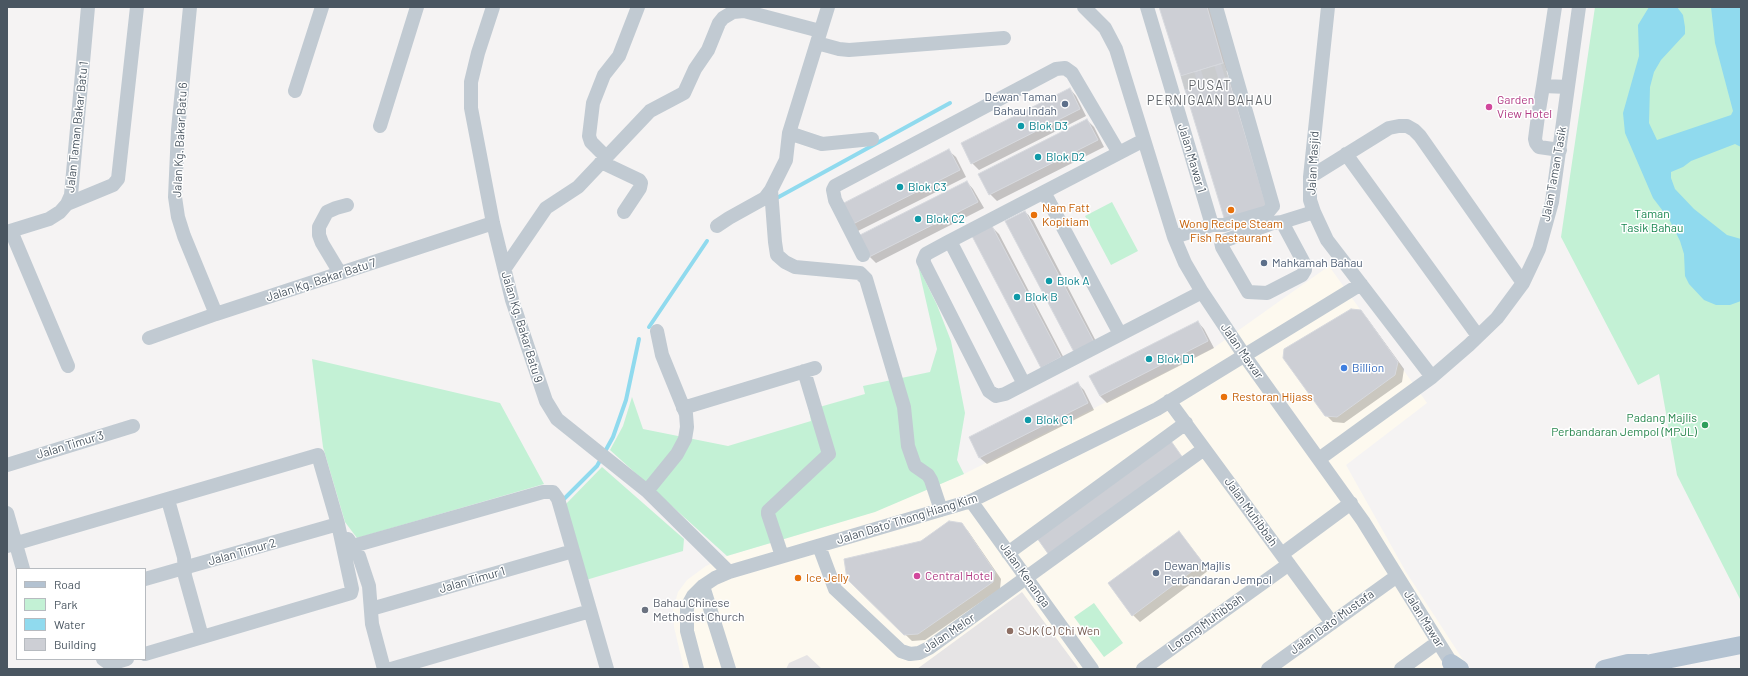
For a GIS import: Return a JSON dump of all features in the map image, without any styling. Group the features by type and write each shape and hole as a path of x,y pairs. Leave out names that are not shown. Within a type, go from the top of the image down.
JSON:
{"main road":[{"path":"1633,669 1651,663 1741,645"},
{"path":"1674,669 1713,650"},
{"path":"1604,669 1628,663 1651,663"}],"street":[{"name":"Jalan Taman Bakar Batu 1","path":"9,231 49,219 60,212 67,204 72,185 88,7"},
{"path":"67,204 113,185 118,179 137,7"},
{"name":"Jalan Kg. Bakar Batu 6","path":"190,7 178,130 175,198 178,217 184,236 216,314"},
{"path":"296,91 322,7"},
{"path":"380,126 417,7"},
{"name":"Jalan Kg. Bakar Batu 9","path":"494,7 478,53 471,82 471,108 493,223 504,268 512,300 538,381 551,412 557,419 647,491 729,572"},
{"path":"624,212 640,188 641,183 639,180 604,160 591,142 589,136 593,103 598,94 604,75 619,56 638,7"},
{"path":"828,7 789,133 786,160 772,197 778,255 785,262 795,267 860,273 866,279 904,407 908,446 915,466 928,475 931,480 941,510"},
{"name":"Jalan Mawar","path":"1084,7 1105,28 1116,49 1174,237 1185,263 1202,292 1244,355 1351,503 1455,667"},
{"name":"Jalan Mawar 1","path":"1146,7 1177,85 1212,226"},
{"path":"1174,237 1212,226 1224,225 1268,212 1274,206 1230,69 1216,7"},
{"name":"Jalan Masjid","path":"1328,7 1310,177 1310,200 1327,240 1432,377"},
{"path":"1555,7 1535,138 1539,147 1560,150"},
{"name":"Jalan Taman Tasik","path":"1319,459 1432,377 1497,318 1523,283 1539,248 1552,202 1579,7"},
{"path":"504,268 546,208 570,193 604,160 650,111 684,93 695,69 708,50 720,23 733,12 744,11 818,37 849,50 1004,38"},
{"path":"863,255 835,200 833,190 835,186 1056,69 1066,68 1072,73 1119,153"},
{"path":"1543,86 1568,87"},
{"path":"1310,177 1389,128 1407,126 1414,130 1523,283"},
{"path":"789,133 822,144 872,139"},
{"path":"1144,140 926,254 923,262 989,391 996,396 1005,394 1202,292"},
{"path":"1346,154 1478,336"},
{"path":"1044,192 1120,334"},
{"path":"718,226 729,218 765,198 772,197"},
{"path":"340,273 322,243 319,234 319,227 327,212 347,205"},
{"path":"1282,222 1305,265 1305,270 1302,275 1267,293 1248,292 1222,247 1221,242 1273,223 1282,222 1314,212"},
{"name":"Jalan Kg. Bakar Batu 7","path":"149,338 216,314 493,223"},
{"path":"9,231 68,366"},
{"path":"950,241 1024,384"},
{"name":"Jalan Dato' Thong Hiang Kim","path":"703,586 729,572 972,501 1156,409 1361,284"},
{"path":"647,491 677,454 685,439 687,427 683,408 662,355 657,331"},
{"path":"683,408 810,369 828,454 768,511 782,556"},
{"name":"Jalan Muhibbah","path":"1169,401 1332,622"},
{"path":"1008,553 1186,424"},
{"name":"Jalan Timur 3","path":"7,465 134,426"},
{"name":"Jalan Melor","path":"819,546 835,589 894,646 901,651 910,654 919,653 929,648 1204,449"},
{"path":"12,546 318,455 338,524 352,593 146,654"},
{"path":"353,546 548,491 553,492 558,499 607,669"},
{"path":"168,500 184,557 184,568 202,638"},
{"name":"Jalan Kenanga","path":"972,501 1092,669"},
{"name":"Lorong Muhibbah","path":"1143,669 1285,559 1351,503"},
{"path":"7,513 12,546 23,568"},
{"path":"338,524 353,546 362,563 369,586 372,624 384,669"},
{"name":"Jalan Timur 2","path":"146,579 338,524"},
{"name":"Jalan Timur 1","path":"371,609 573,551"},
{"name":"Jalan Dato' Mustafa","path":"1268,669 1397,576"},
{"path":"697,669 690,644 686,619 687,607 693,596 703,586 728,669"},
{"path":"391,669 590,611"},
{"path":"1401,669 1438,642"},
{"path":"104,660 110,664 124,660"}],"shaded area":[{"path":"1329,266 1427,403 1346,465 1406,572 1469,669 684,669 674,627 673,610 678,592 687,580 706,566 727,556 874,512 964,474 1215,347"},
{"name":"SJK (C) Chi Wen","path":"1022,592 1079,669 917,669"},
{"path":"807,655 822,669 786,669 789,663"}],"green space":[{"name":"Taman Tasik Bahau","path":"1595,7 1741,7 1741,601 1677,475 1659,374 1638,385 1561,237"},
{"path":"1112,202 1138,251 1111,265 1085,216"},
{"path":"918,266 937,305 951,341 965,413 957,460 964,474 875,512 727,556 610,450 623,426 632,397 643,429 728,446 811,421 809,410 865,394 863,386 930,372 937,349"},
{"path":"312,359 500,403 544,484 357,538 345,522 323,447"},
{"path":"602,467 684,539 683,551 586,580 565,505"},
{"path":"1094,603 1123,643 1104,657 1074,617"}],"water":[{"path":"1649,7 1677,7 1683,15 1685,27 1685,34 1661,60 1654,72 1650,87 1649,123 1657,140 1731,115 1733,111 1715,43 1711,7 1741,7 1741,147 1735,144 1691,161 1683,167 1671,172 1671,178 1675,189 1694,209 1727,235 1741,239 1741,301 1730,305 1716,305 1704,300 1689,284 1685,276 1684,254 1680,241 1669,219 1653,198 1625,133 1623,113 1639,56 1638,25"}],"building":[{"path":"1159,7 1207,7 1223,63 1181,76"},
{"path":"1223,63 1228,77 1185,90 1181,76"},
{"path":"1228,77 1267,208 1225,221 1185,90"},
{"name":"Blok D3","path":"1070,88 1080,109 971,164 961,143"},
{"name":"Blok D2","path":"1087,119 1098,140 989,195 978,174"},
{"name":"Blok C3","path":"949,149 960,170 851,225 840,205"},
{"name":"Blok C2","path":"967,181 978,202 869,257 858,236"},
{"name":"Blok A","path":"1025,211 1094,342 1074,352 1005,221"},
{"name":"Blok B","path":"992,226 1061,357 1041,368 972,236"},
{"name":"Billion","path":"1351,309 1361,310 1398,362 1395,375 1337,417 1325,416 1283,358 1284,349"},
{"name":"Blok D1","path":"1198,321 1208,341 1100,396 1089,376"},
{"name":"Blok C1","path":"1078,382 1088,403 979,458 969,437"},
{"path":"1171,441 1183,458 1049,555 1037,538"},
{"path":"949,521 962,523 995,572 993,582 918,634 904,635 847,579 844,559 921,541"},
{"name":"Dewan Majlis Perbandaran Jempol","path":"1179,531 1203,563 1132,616 1108,583"}],"waterway":[{"path":"775,199 950,103"},
{"path":"649,327 707,241"},
{"path":"564,499 597,466 613,437 626,400 639,339"}],"tunnel":[{"path":"1183,83 1226,70"}],"place":[{"name":"Dewan Taman Bahau Indah","path":"1065,104"},
{"name":"Garden View Hotel","path":"1489,107"},
{"name":"Blok D3","path":"1021,126"},
{"name":"Blok D2","path":"1038,157"},
{"name":"Blok C3","path":"900,187"},
{"name":"Wong Recipe Steam Fish Restaurant","path":"1231,210"},
{"name":"Nam Fatt Kopitiam","path":"1034,215"},
{"name":"Blok C2","path":"918,219"},
{"name":"Mahkamah Bahau","path":"1264,263"},
{"name":"Blok A","path":"1049,281"},
{"name":"Blok B","path":"1017,297"},
{"name":"Blok D1","path":"1149,359"},
{"name":"Billion","path":"1344,368"},
{"name":"Restoran Hijass","path":"1224,397"},
{"name":"Blok C1","path":"1028,420"},
{"name":"Padang Majlis Perbandaran Jempol (MPJL)","path":"1705,425"},
{"name":"Dewan Majlis Perbandaran Jempol","path":"1156,573"},
{"name":"Central Hotel","path":"917,576"},
{"name":"Ice Jelly","path":"798,578"},
{"name":"Bahau Chinese Methodist Church","path":"645,610"},
{"name":"SJK (C) Chi Wen","path":"1010,631"}],"district":[{"name":"PUSAT PERNIGAAN BAHAU","path":"1210,94"}]}
